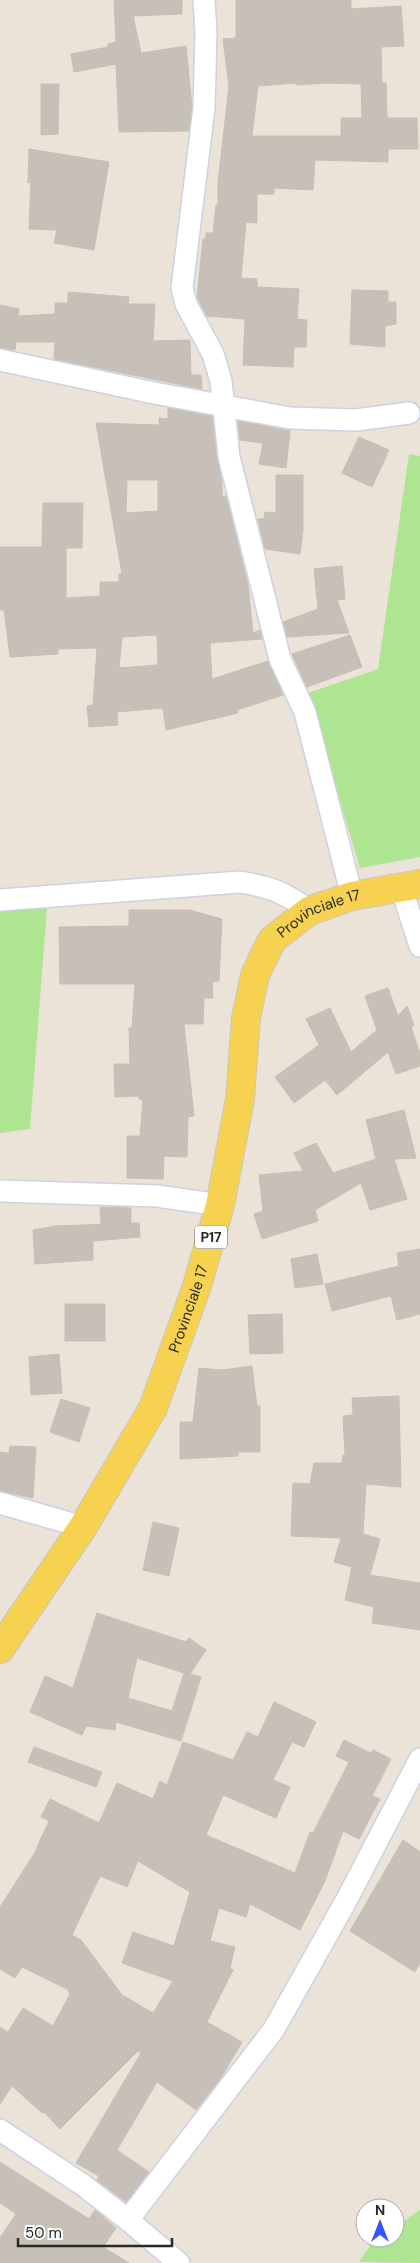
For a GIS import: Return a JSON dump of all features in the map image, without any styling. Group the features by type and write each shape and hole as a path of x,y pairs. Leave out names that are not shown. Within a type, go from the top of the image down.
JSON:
{"main road":[{"name":"Provinciale 17","path":"0,1649 82,1527 153,1408 197,1286 220,1205 240,1100 246,1018 255,975 272,940 308,911 352,896 411,886"}],"street":[{"path":"204,0 206,33 204,108 182,288 186,304 213,354 220,381 229,456 280,659 305,712 352,896"},
{"path":"0,360 154,394 290,418 356,420 409,413"},
{"path":"0,900 240,882 267,886 290,896 308,911"},
{"path":"411,886 420,946"},
{"path":"0,1191 157,1196 220,1205"},
{"path":"0,1503 82,1527"},
{"path":"128,2220 274,2029 351,1892 420,1759"},
{"path":"0,2130 83,2185 179,2263"}],"green space":[{"path":"409,454 420,456 420,857 360,868 308,693 378,669"},
{"path":"47,907 30,1129 0,1133 0,912"},
{"path":"420,2210 420,2263 359,2262 369,2248 405,2248 405,2220"}],"building":[{"path":"114,0 182,0 182,14 133,16 141,53 186,46 192,107 189,131 119,132 116,64 74,72 71,54 108,47 108,44 116,42"},
{"path":"236,0 351,0 351,9 401,6 404,46 381,47 382,83 386,83 387,118 417,118 418,149 388,149 388,162 315,160 313,190 274,188 274,194 257,194 257,223 246,222 241,278 257,279 257,287 299,289 297,319 307,320 306,347 294,347 293,367 243,365 245,319 207,316 197,297 203,239 206,239 206,233 213,233 216,205 218,205 218,182 229,86 223,39 236,38","holes":["296,83 297,85 327,83 361,84 362,118 341,118 341,136 252,136 258,86"]},
{"path":"41,84 59,84 58,134 41,135"},
{"path":"29,149 109,162 94,250 54,243 57,230 29,229 31,182 28,183"},
{"path":"352,290 388,291 388,302 396,302 396,324 385,326 385,347 350,344"},
{"path":"68,292 129,297 128,304 155,304 153,341 190,340 191,375 201,375 202,389 54,359 55,342 16,342 15,350 0,348 0,305 19,309 18,316 55,314 55,303 68,303"},
{"path":"168,408 212,416 222,482 222,496 226,496 248,585 253,633 260,630 262,639 210,643 212,679 268,661 283,695 237,710 238,713 166,730 163,708 117,712 118,725 89,727 87,706 93,705 97,648 58,649 58,654 10,657 4,610 0,610 0,547 42,547 43,503 83,503 82,548 66,548 66,598 100,596 100,582 119,582 119,574 122,574 96,423 159,425 159,418 168,419","holes":["127,480 158,480 158,511 126,513","157,635 158,665 119,668 122,637"]},
{"path":"238,421 290,431 286,468 259,464 263,443 240,440"},
{"path":"359,437 389,450 372,487 342,473"},
{"path":"276,475 303,475 303,531 300,554 265,549 258,519 264,519 265,512 276,513"},
{"path":"342,566 345,599 337,600 349,633 287,637 283,622 318,609 314,569"},
{"path":"350,635 362,667 307,687 292,654"},
{"path":"129,910 189,910 222,919 219,981 212,982 213,998 204,998 203,1024 184,1024 194,1116 188,1117 187,1157 164,1156 163,1179 127,1178 127,1136 140,1136 143,1099 139,1099 139,1096 115,1097 114,1064 130,1064 129,1028 132,1028 135,984 60,984 59,927 129,926"},
{"path":"388,988 398,1016 407,1006 414,1025 411,1027 420,1053 420,1066 396,1074 388,1052 337,1095 325,1080 294,1103 275,1077 319,1045 306,1019 330,1008 351,1052 377,1030 365,996"},
{"path":"404,1110 416,1158 394,1159 407,1199 370,1210 361,1183 315,1210 318,1221 262,1239 254,1214 263,1211 259,1175 303,1171 294,1153 316,1143 333,1173 376,1159 366,1120"},
{"path":"100,1207 131,1208 131,1223 101,1224"},
{"path":"139,1223 140,1237 93,1241 93,1260 35,1264 33,1230 55,1226"},
{"path":"420,1249 420,1314 397,1320 391,1296 332,1311 325,1284 399,1266 397,1253"},
{"path":"317,1254 323,1284 295,1288 291,1259"},
{"path":"65,1304 105,1304 105,1341 65,1341"},
{"path":"282,1314 283,1353 250,1354 248,1315"},
{"path":"59,1354 62,1393 31,1395 29,1357"},
{"path":"252,1366 257,1406 260,1406 260,1452 238,1452 238,1456 180,1459 180,1422 193,1422 199,1368 222,1370"},
{"path":"399,1396 401,1487 366,1484 363,1534 380,1539 370,1575 420,1583 420,1630 372,1623 374,1607 345,1600 352,1567 334,1562 341,1538 291,1536 293,1483 310,1484 314,1463 342,1463 343,1455 345,1455 343,1416 353,1415 352,1398"},
{"path":"61,1399 90,1408 79,1442 50,1432"},
{"path":"10,1446 36,1447 33,1498 0,1491 0,1452 9,1453"},
{"path":"153,1522 179,1528 169,1576 143,1570"},
{"path":"97,1613 186,1642 189,1638 206,1650 190,1674 201,1677 181,1741 116,1722 115,1730 86,1726 82,1735 30,1712 45,1676 73,1688","holes":["137,1658 184,1673 172,1711 128,1698"]},
{"path":"274,1702 316,1722 304,1747 292,1742 273,1780 290,1787 276,1818 223,1795 206,1835 295,1873 310,1832 313,1833 349,1762 336,1756 344,1740 371,1753 373,1750 391,1759 372,1796 380,1799 359,1839 343,1831 325,1881 300,1930 250,1904 246,1917 219,1908 210,1941 235,1947 230,1968 233,1970 207,2022 242,2042 222,2076 196,2110 157,2082 117,2150 149,2172 126,2202 97,2180 99,2176 76,2163 141,2053 138,2051 60,2129 44,2112 42,2113 12,2086 0,2104 0,2027 8,2032 23,2008 53,2026 70,1994 69,1990 22,1967 15,1978 0,1969 0,1907 34,1854 49,1821 41,1817 50,1799 99,1823 117,1783 153,1799 160,1781 167,1785 183,1742 233,1760 247,1732 258,1737","holes":["138,1861 190,1892 174,1946 133,1932 122,1963 173,1981 153,2013 122,1995 81,1940 72,1935 100,1876 127,1887"]},
{"path":"34,1747 102,1772 96,1787 28,1762"},
{"path":"403,1840 420,1852 420,1963 415,1972 350,1931"},
{"path":"0,2162 89,2219 95,2210 116,2228 103,2247 129,2263 0,2263 0,2238 16,2214 0,2203"}]}
